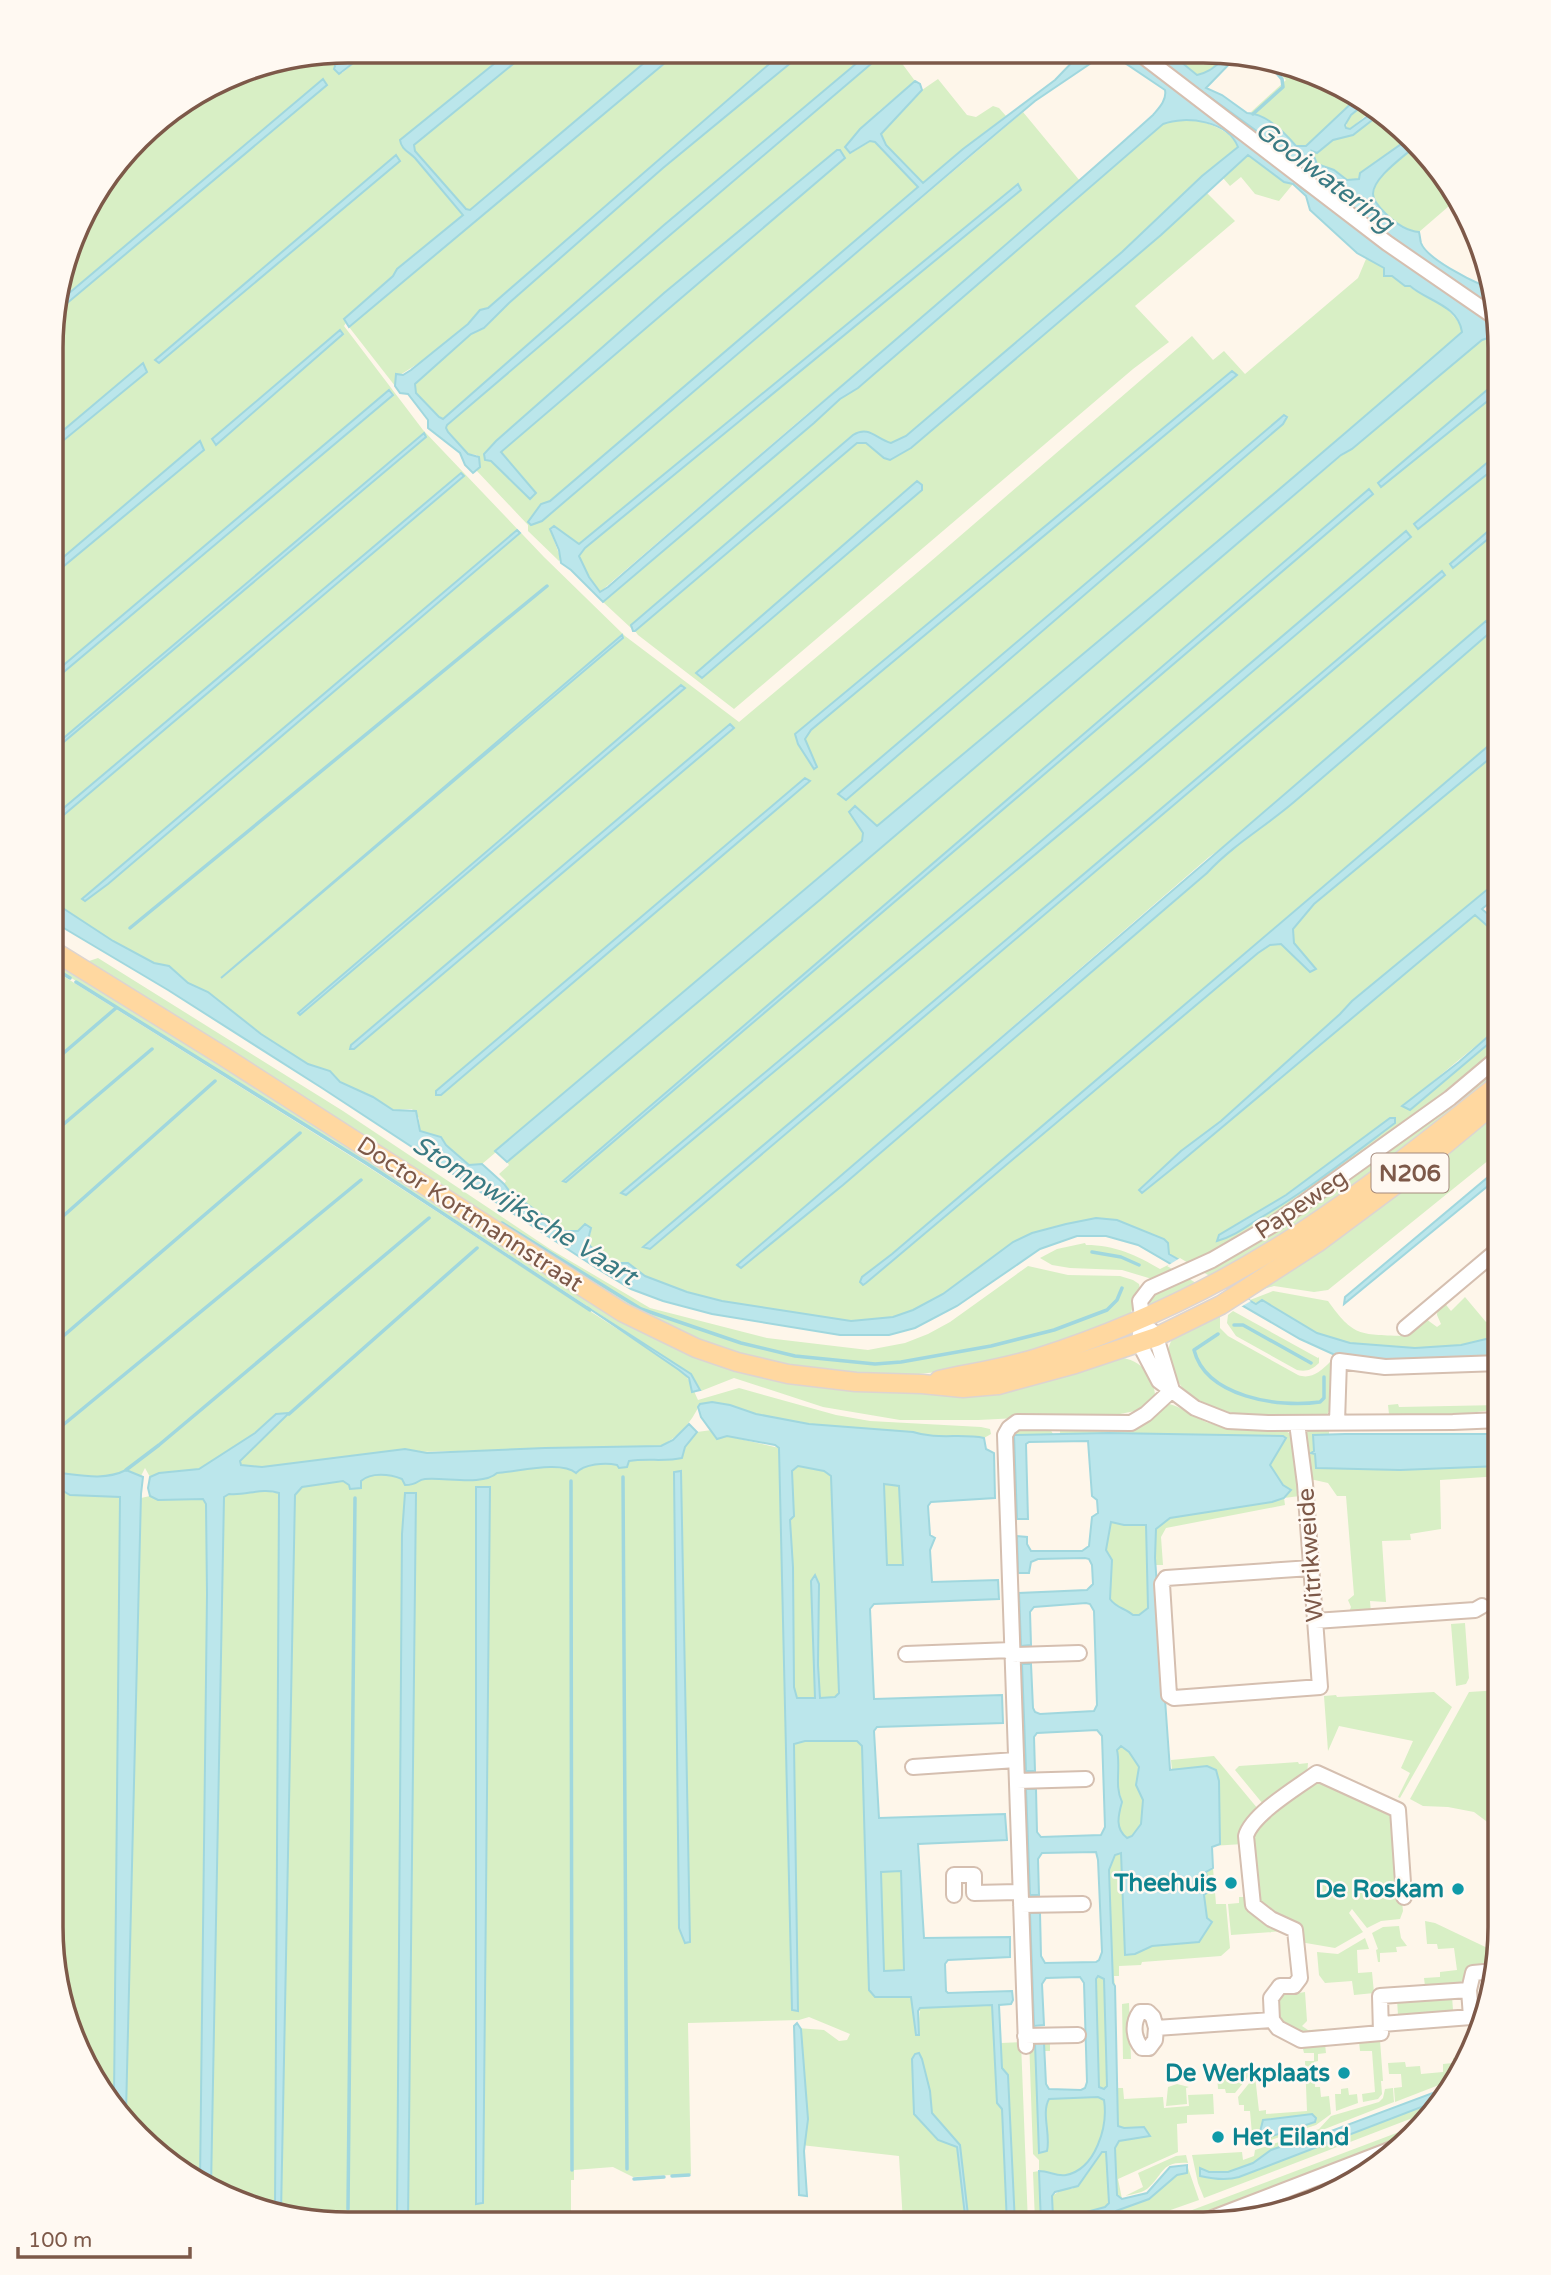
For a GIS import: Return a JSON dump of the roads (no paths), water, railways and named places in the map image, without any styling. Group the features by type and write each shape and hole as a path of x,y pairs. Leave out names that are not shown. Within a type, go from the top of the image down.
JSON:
{"main road":[{"name":"Doctor Kortmannstraat","path":"63,957 622,1312 696,1348 737,1362 788,1374 856,1382 963,1388 998,1385 1156,1336"},
{"name":"N206","path":"1142,1317 1199,1292 1274,1249 1334,1209 1488,1092"},
{"name":"N206","path":"1156,1336 1221,1305 1317,1243 1395,1185 1488,1109"},
{"name":"Doctor Kortmannstraat","path":"922,1384 1034,1359 1142,1317"}],"street":[{"path":"1152,63 1387,243 1486,310"},
{"name":"Papeweg","path":"1142,1317 1139,1306 1142,1296 1150,1288 1196,1268 1274,1224 1450,1098 1488,1066"},
{"path":"1405,1328 1488,1258"},
{"path":"1142,1317 1156,1336 1172,1390"},
{"path":"1142,1317 1139,1343 1159,1381 1195,1408 1228,1420 1297,1423 1488,1421"},
{"path":"1337,1422 1339,1362 1385,1367 1488,1363"},
{"path":"1078,2035 1025,2041 1005,1435 1009,1427 1017,1422 1130,1423 1146,1414 1172,1390"},
{"name":"Witrikweide","path":"1297,1423 1305,1484 1320,1687 1174,1698 1169,1695 1162,1584 1166,1578 1311,1568"},
{"path":"1315,1621 1475,1610 1482,1606"},
{"path":"906,1654 1079,1653"},
{"path":"913,1767 1016,1759"},
{"path":"1404,1897 1398,1810 1317,1773 1264,1813 1248,1828 1246,1836 1253,1905 1271,1919 1295,1930 1300,1978 1294,1986 1280,1986 1271,1998 1272,2020 1278,2028 1301,2040 1381,2033 1380,1996 1469,1990"},
{"path":"1017,1781 1086,1779"},
{"path":"954,1895 954,1875 974,1875 974,1894 1083,1904"},
{"path":"1382,2024 1471,2017 1469,1990 1473,1973 1485,1972"},
{"path":"1156,2028 1272,2020"},
{"path":"1232,2210 1370,2158"}],"water":[{"path":"353,63 339,74 334,69 336,64"},
{"path":"495,63 514,63 414,145 415,151 466,209 470,210 644,63 665,63 349,327 344,319 393,276 397,269 463,215 400,140"},
{"path":"770,63 791,63 663,168 484,328 471,334 415,384 416,393 443,419 664,225 857,63 872,63 447,425 448,432 468,454 479,457 480,467 473,473 465,465 460,453 428,428 428,420 408,394 400,393 395,386 396,374 403,375 411,370 468,324 480,310 488,308"},
{"path":"1071,63 1091,63 1035,101 542,521 531,525 528,522 541,504 550,501 918,187 875,142 870,141 850,153 845,147 860,129 915,81 920,84 922,90 881,134 886,145 923,183 963,149 1055,80"},
{"name":"Gooiwatering","path":"1125,63 1142,63 1290,173 1304,191 1317,196 1484,302 1373,224 1274,147 1269,140 1163,63 1182,63 1197,75 1218,64 1229,64 1206,88 1222,95 1247,113 1268,120 1296,146 1306,146 1351,104 1358,109 1351,115 1346,128 1350,129 1368,116 1373,120 1353,135 1333,140 1317,153 1312,151 1317,164 1334,170 1347,180 1359,179 1360,173 1402,143 1405,146 1409,151 1378,181 1374,188 1374,199 1396,223 1419,232 1421,243 1431,256 1481,284 1485,308 1482,313 1486,317 1487,338 1352,449 1341,455 821,899 507,1162 495,1151 862,841 863,833 849,812 855,806 877,826 1244,519 1462,332 1455,316 1441,304 1410,286 1405,286 1392,276 1384,276 1384,268 1357,253 1310,210 1306,196 1293,184 1284,182 1248,155 1161,235 911,448 890,460 866,443 857,443 633,631 631,625 853,435 864,431 891,443 906,436 1122,252 1202,176 1238,147 1233,138 1216,126 1194,120 1172,121 1163,124 858,388 840,399 603,602 561,563 550,529 554,526 579,544 1018,184 1021,190 585,548 579,556 589,577 600,592 608,587 1153,115 1164,100 1165,90"},
{"path":"323,79 327,85 66,304 68,294"},
{"path":"840,150 845,158 501,452 536,493 530,499 491,461 485,460 484,454 496,441 664,293"},
{"path":"396,155 400,161 159,363 155,360"},
{"path":"340,330 343,334 216,445 212,439"},
{"path":"143,363 147,372 63,441 63,431"},
{"path":"1232,371 1237,375 811,730 805,739 817,767 814,769 798,744 795,734"},
{"path":"1488,389 1488,401 1381,487 1378,483"},
{"path":"389,390 393,395 63,673 63,666"},
{"path":"1284,415 1287,417 1283,424 846,800 838,794"},
{"path":"424,433 426,437 63,743 63,739"},
{"path":"200,441 204,450 63,567 63,557"},
{"path":"1488,462 1488,474 1418,529 1414,524"},
{"path":"461,473 464,476 63,816 63,809"},
{"path":"917,481 922,485 922,490 702,678 696,673"},
{"path":"1369,489 1373,494 566,1182 563,1181"},
{"path":"517,530 520,533 108,884 85,901 82,899"},
{"path":"1406,531 1411,537 1133,773 626,1195 621,1193 1033,848"},
{"path":"1488,531 1488,539 1453,568 1450,564"},
{"path":"1442,571 1445,575 650,1249 643,1247"},
{"path":"1486,621 1488,634 1344,759 1228,853 843,1185 741,1268 737,1265"},
{"path":"622,635 623,638 221,978"},
{"path":"681,685 685,688 300,1015 298,1013"},
{"path":"730,724 734,728 354,1049 350,1049 351,1045"},
{"path":"1488,746 1488,760 1314,904 1293,929 1294,943 1316,969 1310,972 1281,944 1270,945 1258,953 866,1283 863,1285 860,1282 862,1277"},
{"path":"805,778 810,781 441,1095 436,1095 436,1091"},
{"path":"1488,889 1488,904 1482,909 1488,914 1488,926 1475,915 1183,1160 1142,1193 1139,1190 1181,1151 1221,1121 1352,1001"},
{"name":"Stompwijksche Vaart","path":"63,908 113,941 154,963 169,966 188,983 208,992 261,1034 308,1064 330,1071 340,1082 373,1097 393,1110 416,1111 420,1131 441,1137 446,1145 469,1165 482,1164 510,1192 565,1231 578,1231 585,1224 591,1228 588,1240 590,1246 605,1258 615,1263 628,1263 645,1276 687,1292 722,1301 851,1321 893,1317 943,1294 1013,1242 1032,1233 1096,1218 1117,1220 1164,1239 1168,1243 1169,1254 1256,1304 1262,1300 1317,1333 1350,1343 1415,1348 1461,1345 1486,1339 1488,1357 1384,1361 1335,1355 1300,1339 1138,1245 1106,1236 1077,1236 1040,1249 957,1306 915,1328 889,1335 840,1335 712,1314 663,1301 631,1289 598,1269 168,990 63,928"},
{"path":"1488,1037 1488,1044 1410,1110 1402,1106"},
{"path":"1390,1118 1395,1118 1395,1123 1312,1184 1239,1231 1217,1241 1219,1235 1286,1195"},
{"path":"1488,1177 1488,1186 1344,1304 1345,1297"},
{"path":"587,1307 691,1374 700,1390 692,1392 689,1378"},
{"path":"712,1402 809,1424 913,1432 931,1436 984,1438 986,1449 994,1453 995,1498 931,1502 928,1506 930,1535 935,1538 930,1550 932,1582 998,1580 999,1599 874,1604 870,1609 874,1699 1002,1695 1003,1723 877,1727 874,1731 879,1818 1005,1814 1007,1840 918,1844 924,1938 1010,1937 1010,1957 948,1960 945,1964 948,1993 1012,1991 1011,2004 999,2005 1002,2068 1008,2075 1014,2212 1006,2212 1002,2109 997,2103 992,2005 920,2008 919,2035 916,2035 911,1997 875,1997 869,1990 862,1746 857,1741 805,1741 794,1744 798,2011 792,2010 779,1448 727,1436 717,1439 701,1417 698,1407 700,1404","holes":["798,1466 824,1471 831,1476 839,1693 835,1697 820,1698 819,1584 815,1575 811,1581 815,1698 797,1698 794,1687 790,1520 794,1516 792,1471","884,1484 899,1486 903,1565 887,1565","901,1871 904,1970 884,1971 881,1872"]},
{"path":"289,1413 240,1461 241,1465 262,1467 405,1449 427,1453 661,1446 673,1440 689,1424 697,1432 685,1447 682,1458 629,1461 627,1467 595,1464 576,1473 569,1469 550,1467 497,1473 483,1479 425,1479 405,1485 402,1479 397,1477 375,1475 361,1481 361,1488 350,1489 343,1481 302,1487 295,1495 281,2204 275,2202 279,1493 260,1491 229,1494 224,1497 211,2177 200,2171 206,1504 203,1499 158,1500 150,1496 148,1488 150,1477 159,1473 199,1469 255,1433 276,1414"},
{"path":"1108,1433 1286,1438 1270,1465 1283,1485 1291,1490 1284,1498 1170,1518 1156,1529 1155,1558 1170,1770 1207,1766 1216,1770 1219,1781 1220,1844 1212,1847 1213,1868 1206,1872 1209,1891 1204,1895 1207,1918 1212,1922 1199,1942 1152,1946 1135,1954 1125,1955 1121,1853 1115,1855 1109,1870 1118,2126 1144,2127 1150,2136 1119,2141 1115,2148 1117,2195 1122,2199 1147,2193 1170,2167 1187,2165 1187,2173 1177,2175 1149,2199 1116,2212 1087,2212 1105,2207 1109,2203 1106,2152 1102,2152 1078,2186 1055,2192 1052,2196 1053,2212 1041,2212 1039,2171 1066,2175 1085,2164 1098,2145 1105,2110 1104,2100 1098,2097 1049,2099 1046,2111 1047,2151 1039,2153 1035,2043 1044,2043 1046,2084 1049,2089 1085,2088 1084,1983 1080,1977 1046,1978 1042,1984 1044,2025 1034,2026 1030,1913 1040,1913 1041,1956 1045,1963 1096,1962 1102,1952 1096,1852 1042,1853 1038,1859 1039,1895 1030,1895 1026,1789 1036,1789 1037,1832 1041,1837 1101,1835 1105,1827 1102,1736 1097,1730 1037,1733 1034,1737 1035,1771 1026,1771 1022,1664 1031,1664 1035,1712 1094,1711 1097,1705 1094,1611 1090,1604 1086,1603 1034,1607 1030,1612 1031,1645 1021,1646 1019,1593 1087,1590 1093,1584 1092,1565 1089,1559 1085,1558 1038,1559 1031,1562 1029,1573 1018,1573 1017,1536 1027,1537 1031,1551 1082,1551 1089,1546 1092,1517 1098,1513 1097,1500 1092,1496 1088,1441 1026,1444 1028,1519 1017,1519 1014,1435","holes":["1111,1522 1146,1525 1148,1608 1139,1615 1133,1615 1110,1599 1112,1560 1106,1550","1121,1746 1129,1752 1139,1767 1136,1785 1143,1800 1141,1824 1132,1836 1127,1838 1118,1822 1122,1802 1118,1790 1117,1750","1098,1976 1104,1979 1107,2086 1104,2089 1099,2087"]},
{"path":"1488,1434 1488,1466 1400,1470 1316,1468 1315,1454 1311,1453 1314,1451 1313,1435"},
{"path":"126,1470 143,1477 126,2105 114,2089 120,1497 70,1495 63,1491 63,1473 99,1476"},
{"path":"681,1471 690,1942 685,1943 679,1928 674,1472"},
{"path":"476,1487 490,1487 483,2203 476,2204"},
{"path":"405,1493 416,1493 408,2212 397,2212 402,1534"},
{"path":"797,2023 801,2029 808,2119 804,2151 807,2196 799,2195 794,2026"},
{"path":"919,2053 922,2059 932,2113 960,2145 968,2212 965,2212 957,2147 938,2140 914,2114 912,2059"},
{"path":"1435,2092 1424,2106 1239,2177 1219,2179 1200,2176 1200,2168 1209,2172 1228,2172 1253,2163 1271,2150 1326,2133"},
{"path":"1312,2114 1316,2118 1315,2122 1263,2139 1260,2132 1263,2120"},
{"path":"1342,2176 1295,2197 1270,2204"}],"waterway":[{"name":"Gooiwatering","path":"1253,114 1283,87 1282,79 1277,73"},
{"path":"130,928 547,586"},
{"path":"63,974 70,978"},
{"path":"76,982 366,1163 590,1310"},
{"path":"63,1054 116,1008"},
{"path":"63,1125 152,1049"},
{"path":"63,1216 215,1081"},
{"path":"63,1336 300,1133"},
{"path":"63,1425 361,1180"},
{"path":"126,1470 429,1218"},
{"name":"Stompwijksche Vaart","path":"502,1223 641,1309 741,1343 795,1356 875,1364 991,1346 1054,1330 1107,1310 1117,1300 1122,1288"},
{"path":"289,1414 477,1248"},
{"path":"1092,1252 1121,1257 1139,1265"},
{"path":"1234,1325 1243,1325 1311,1363"},
{"path":"1218,1334 1194,1350 1201,1366 1213,1379 1228,1389 1265,1401 1320,1402 1324,1398 1324,1377"},
{"path":"623,1477 627,2169"},
{"path":"571,1481 572,2170"},
{"path":"348,2209 355,1498"},
{"path":"672,2176 689,2175"},
{"path":"634,2179 664,2177"}],"place":[{"name":"Theehuis","path":"1231,1883"},
{"name":"De Roskam","path":"1458,1889"},
{"name":"De Werkplaats","path":"1344,2073"},
{"name":"Het Eiland","path":"1218,2137"}]}
